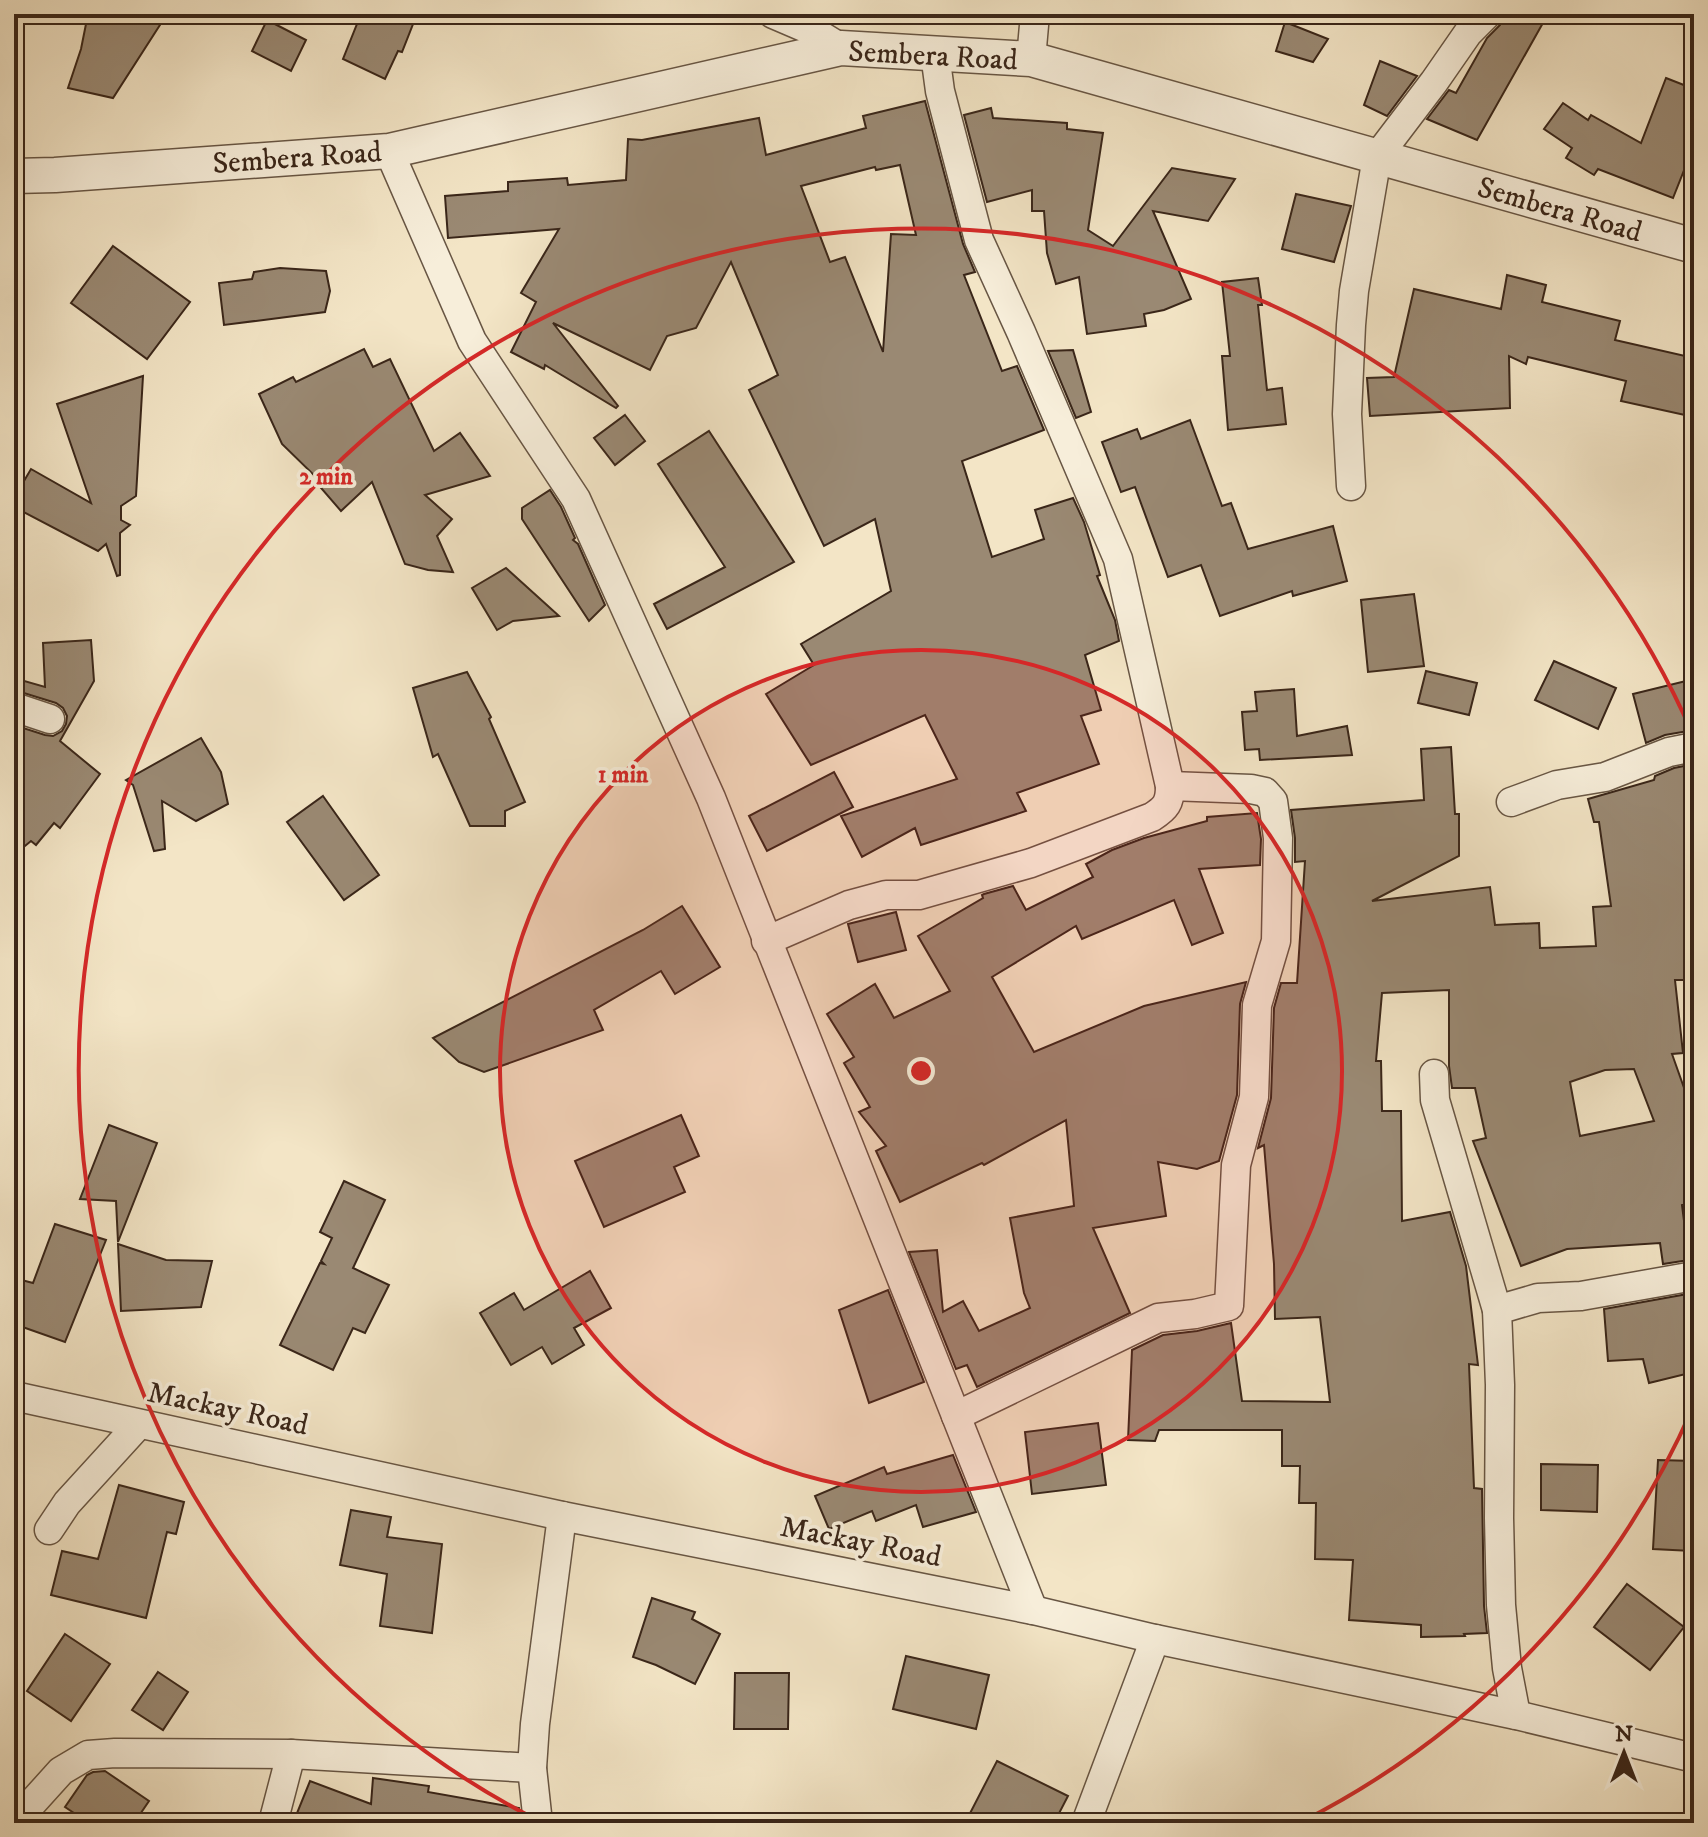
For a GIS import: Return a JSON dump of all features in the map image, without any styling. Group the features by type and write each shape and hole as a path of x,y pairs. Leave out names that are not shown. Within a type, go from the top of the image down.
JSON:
{"street":[{"path":"773,14 815,32 841,48"},
{"path":"1031,59 1035,14"},
{"path":"1351,486 1347,414 1351,325 1377,157 1468,33 1487,14"},
{"name":"Sembera Road","path":"14,176 389,151 841,48 1031,59 1694,246"},
{"path":"766,941 849,905 886,895 919,895 1017,867 1152,817 1168,806 1170,799 1170,786 1118,559 979,240 940,91 935,54"},
{"path":"389,151 472,341 576,499 711,798 1033,1610"},
{"path":"14,707 50,719"},
{"path":"1511,802 1557,785 1605,777 1669,752 1694,747"},
{"path":"956,1416 1158,1318 1229,1306 1236,1165 1254,1097 1257,1005 1276,941 1278,838 1273,801 1265,792 1170,786"},
{"path":"1434,1074 1435,1100 1497,1310 1501,1605 1507,1668 1516,1715"},
{"path":"1497,1310 1538,1298 1581,1296 1694,1276"},
{"name":"Mackay Road","path":"14,1396 562,1516 1033,1610 1155,1639 1516,1715 1694,1758"},
{"path":"49,1530 67,1503 139,1424"},
{"path":"538,1823 532,1768 535,1724 562,1516"},
{"path":"1086,1823 1155,1639"},
{"path":"14,1823 61,1771 88,1755 291,1754 532,1768"},
{"path":"273,1823 291,1754"}],"building":[{"path":"88,14 167,14 113,98 68,88"},
{"path":"361,14 417,14 402,52 398,51 385,79 343,59"},
{"path":"1504,14 1548,14 1477,140 1427,119 1449,90 1456,93"},
{"path":"267,20 306,40 291,71 252,51"},
{"path":"1285,22 1328,39 1313,62 1276,51"},
{"path":"1380,61 1417,76 1387,116 1364,105"},
{"path":"1666,78 1694,89 1694,145 1673,198 1598,169 1594,175 1566,158 1572,148 1544,129 1563,103 1588,120 1591,115 1641,143"},
{"path":"925,101 963,244 975,272 964,275 1002,371 1017,366 1044,430 962,461 992,557 1044,539 1035,510 1073,498 1084,522 1100,575 1097,576 1115,620 1119,641 1085,655 1101,710 1081,716 1099,764 1017,793 1026,811 921,845 915,828 862,857 841,816 957,779 925,715 811,765 766,694 814,665 801,644 891,591 875,519 824,546 749,390 778,375 731,262 696,328 667,336 650,370 553,323 618,406 616,408 545,365 544,369 511,352 536,302 521,293 559,229 448,238 445,196 508,191 508,182 567,178 568,185 626,180 628,139 642,140 759,118 766,155 866,128 863,116","holes":["900,165 916,235 891,234 883,352 845,257 830,262 801,186 875,167 876,170"]},
{"path":"991,108 993,118 1067,123 1067,129 1103,133 1088,230 1113,246 1172,168 1235,179 1208,221 1153,211 1191,299 1144,314 1146,326 1087,334 1079,277 1056,284 1047,253 1044,211 1032,211 1032,190 987,202 964,115"},
{"path":"1296,194 1351,206 1334,262 1282,249"},
{"path":"113,246 190,302 147,359 71,303"},
{"path":"280,268 326,271 330,291 325,312 224,325 219,283 252,279 254,272"},
{"path":"1507,275 1546,285 1542,302 1620,321 1615,340 1694,358 1694,417 1621,401 1626,381 1528,357 1526,364 1509,356 1510,408 1370,416 1367,378 1394,377 1414,289 1501,309"},
{"path":"1258,278 1267,390 1282,388 1286,424 1228,430 1222,356 1230,356 1222,282"},
{"path":"364,349 373,367 390,359 434,451 460,433 490,476 425,495 452,519 437,536 453,572 405,564 372,482 341,511 315,481 318,479 282,444 259,394 293,377 296,382"},
{"path":"1073,350 1091,412 1076,418 1048,351"},
{"path":"143,376 136,496 121,506 121,520 130,525 120,533 120,575 117,576 106,544 98,551 14,507 14,498 31,469 91,503 57,404"},
{"path":"625,415 645,441 615,465 594,438"},
{"path":"1190,420 1222,506 1231,503 1248,549 1333,526 1347,581 1293,596 1292,591 1220,616 1201,565 1168,577 1135,487 1121,492 1102,442 1137,429 1141,439"},
{"path":"709,431 794,562 667,629 654,604 725,567 658,464"},
{"path":"550,490 561,507 575,538 573,540 578,544 605,605 589,621 522,519 522,508"},
{"path":"506,568 559,616 513,621 497,630 472,588"},
{"path":"1414,594 1424,666 1368,672 1361,600"},
{"path":"91,640 94,681 60,741 100,774 60,828 54,823 36,845 31,841 14,855 14,725 53,736 62,731 67,716 56,703 14,690 14,678 45,687 43,643"},
{"path":"1554,661 1616,688 1598,729 1535,700"},
{"path":"1426,671 1477,683 1469,715 1418,703"},
{"path":"467,672 491,717 489,719 525,802 505,811 505,826 470,826 438,754 433,757 413,688"},
{"path":"1694,679 1694,730 1665,735 1646,743 1633,694"},
{"path":"1294,689 1297,736 1347,726 1352,755 1260,760 1259,749 1245,750 1242,712 1257,711 1255,692"},
{"path":"201,738 221,772 228,804 196,821 162,801 165,849 154,851 133,785 126,780"},
{"path":"1451,747 1455,814 1459,814 1459,856 1372,901 1490,887 1495,925 1539,923 1540,948 1596,946 1593,907 1611,906 1599,822 1594,822 1588,799 1654,780 1655,776 1674,768 1694,764 1694,980 1675,980 1683,1053 1672,1054 1694,1116 1694,1203 1682,1205 1689,1260 1663,1264 1660,1243 1567,1249 1521,1266 1473,1141 1486,1138 1475,1088 1452,1088 1449,990 1382,993 1376,1061 1381,1061 1382,1111 1401,1111 1402,1221 1450,1212 1466,1266 1478,1365 1469,1364 1474,1488 1482,1489 1487,1633 1465,1636 1421,1637 1421,1625 1349,1620 1353,1560 1315,1559 1316,1503 1299,1503 1300,1466 1282,1466 1282,1430 1159,1430 1155,1441 1128,1440 1132,1350 1163,1335 1231,1323 1242,1401 1330,1402 1320,1317 1275,1319 1274,1264 1264,1145 1258,1148 1271,1098 1274,1008 1281,983 1297,983 1305,861 1295,862 1291,810 1424,800 1421,749","holes":["1634,1069 1654,1121 1580,1136 1570,1082 1605,1070"]},
{"path":"834,772 853,807 767,851 749,816"},
{"path":"323,796 379,875 344,900 287,822"},
{"path":"1257,813 1261,839 1260,865 1199,869 1223,933 1192,945 1174,900 1082,939 1076,926 992,977 1034,1052 1144,1006 1246,982 1240,1004 1237,1095 1219,1161 1197,1169 1158,1162 1166,1216 1093,1228 1130,1313 977,1387 967,1365 956,1369 909,1252 937,1250 943,1312 963,1301 979,1331 1030,1308 1024,1293 1010,1218 1074,1206 1066,1120 984,1165 982,1163 900,1202 876,1151 886,1146 859,1112 870,1107 844,1063 854,1057 827,1014 875,984 894,1018 950,991 918,936 983,898 984,894 1013,886 1026,910 1093,877 1086,864 1112,850 1207,821 1207,817"},
{"path":"682,906 720,967 675,994 661,971 594,1010 603,1030 484,1072 459,1062 433,1038 643,930"},
{"path":"896,912 906,950 858,962 848,924"},
{"path":"681,1115 699,1156 674,1167 685,1192 604,1227 575,1161"},
{"path":"109,1125 157,1143 118,1242 116,1201 80,1199"},
{"path":"344,1181 385,1200 353,1268 389,1285 365,1333 353,1328 333,1370 280,1345 320,1263 324,1264 321,1261 332,1238 320,1232"},
{"path":"55,1224 106,1240 65,1342 14,1324 14,1278 33,1283"},
{"path":"118,1244 166,1260 212,1261 201,1307 121,1311"},
{"path":"590,1271 611,1308 574,1328 584,1345 552,1364 542,1347 511,1365 480,1313 514,1293 524,1310"},
{"path":"888,1290 924,1382 869,1403 839,1310"},
{"path":"1693,1293 1694,1372 1649,1383 1643,1359 1608,1361 1604,1309"},
{"path":"1098,1423 1106,1485 1032,1494 1025,1432"},
{"path":"953,1455 976,1512 923,1527 916,1505 876,1521 872,1511 829,1529 815,1496 884,1467 887,1474"},
{"path":"1658,1460 1694,1461 1692,1551 1653,1549"},
{"path":"1541,1464 1598,1465 1597,1512 1541,1510"},
{"path":"119,1485 184,1502 176,1534 167,1532 146,1618 51,1595 62,1551 98,1559"},
{"path":"351,1510 391,1517 387,1537 442,1544 432,1633 380,1626 387,1574 340,1565"},
{"path":"1627,1584 1684,1627 1650,1670 1594,1627"},
{"path":"652,1598 695,1612 692,1619 720,1634 695,1684 633,1657"},
{"path":"65,1634 110,1664 71,1721 27,1691"},
{"path":"906,1656 989,1675 976,1729 893,1709"},
{"path":"158,1672 188,1692 163,1730 132,1710"},
{"path":"735,1673 789,1673 788,1729 734,1729"},
{"path":"997,1761 1068,1796 1054,1823 965,1823"},
{"path":"105,1771 149,1801 134,1823 89,1823 65,1807 87,1775"},
{"path":"373,1778 429,1786 428,1792 519,1808 518,1823 293,1823 310,1781 371,1804"}]}
